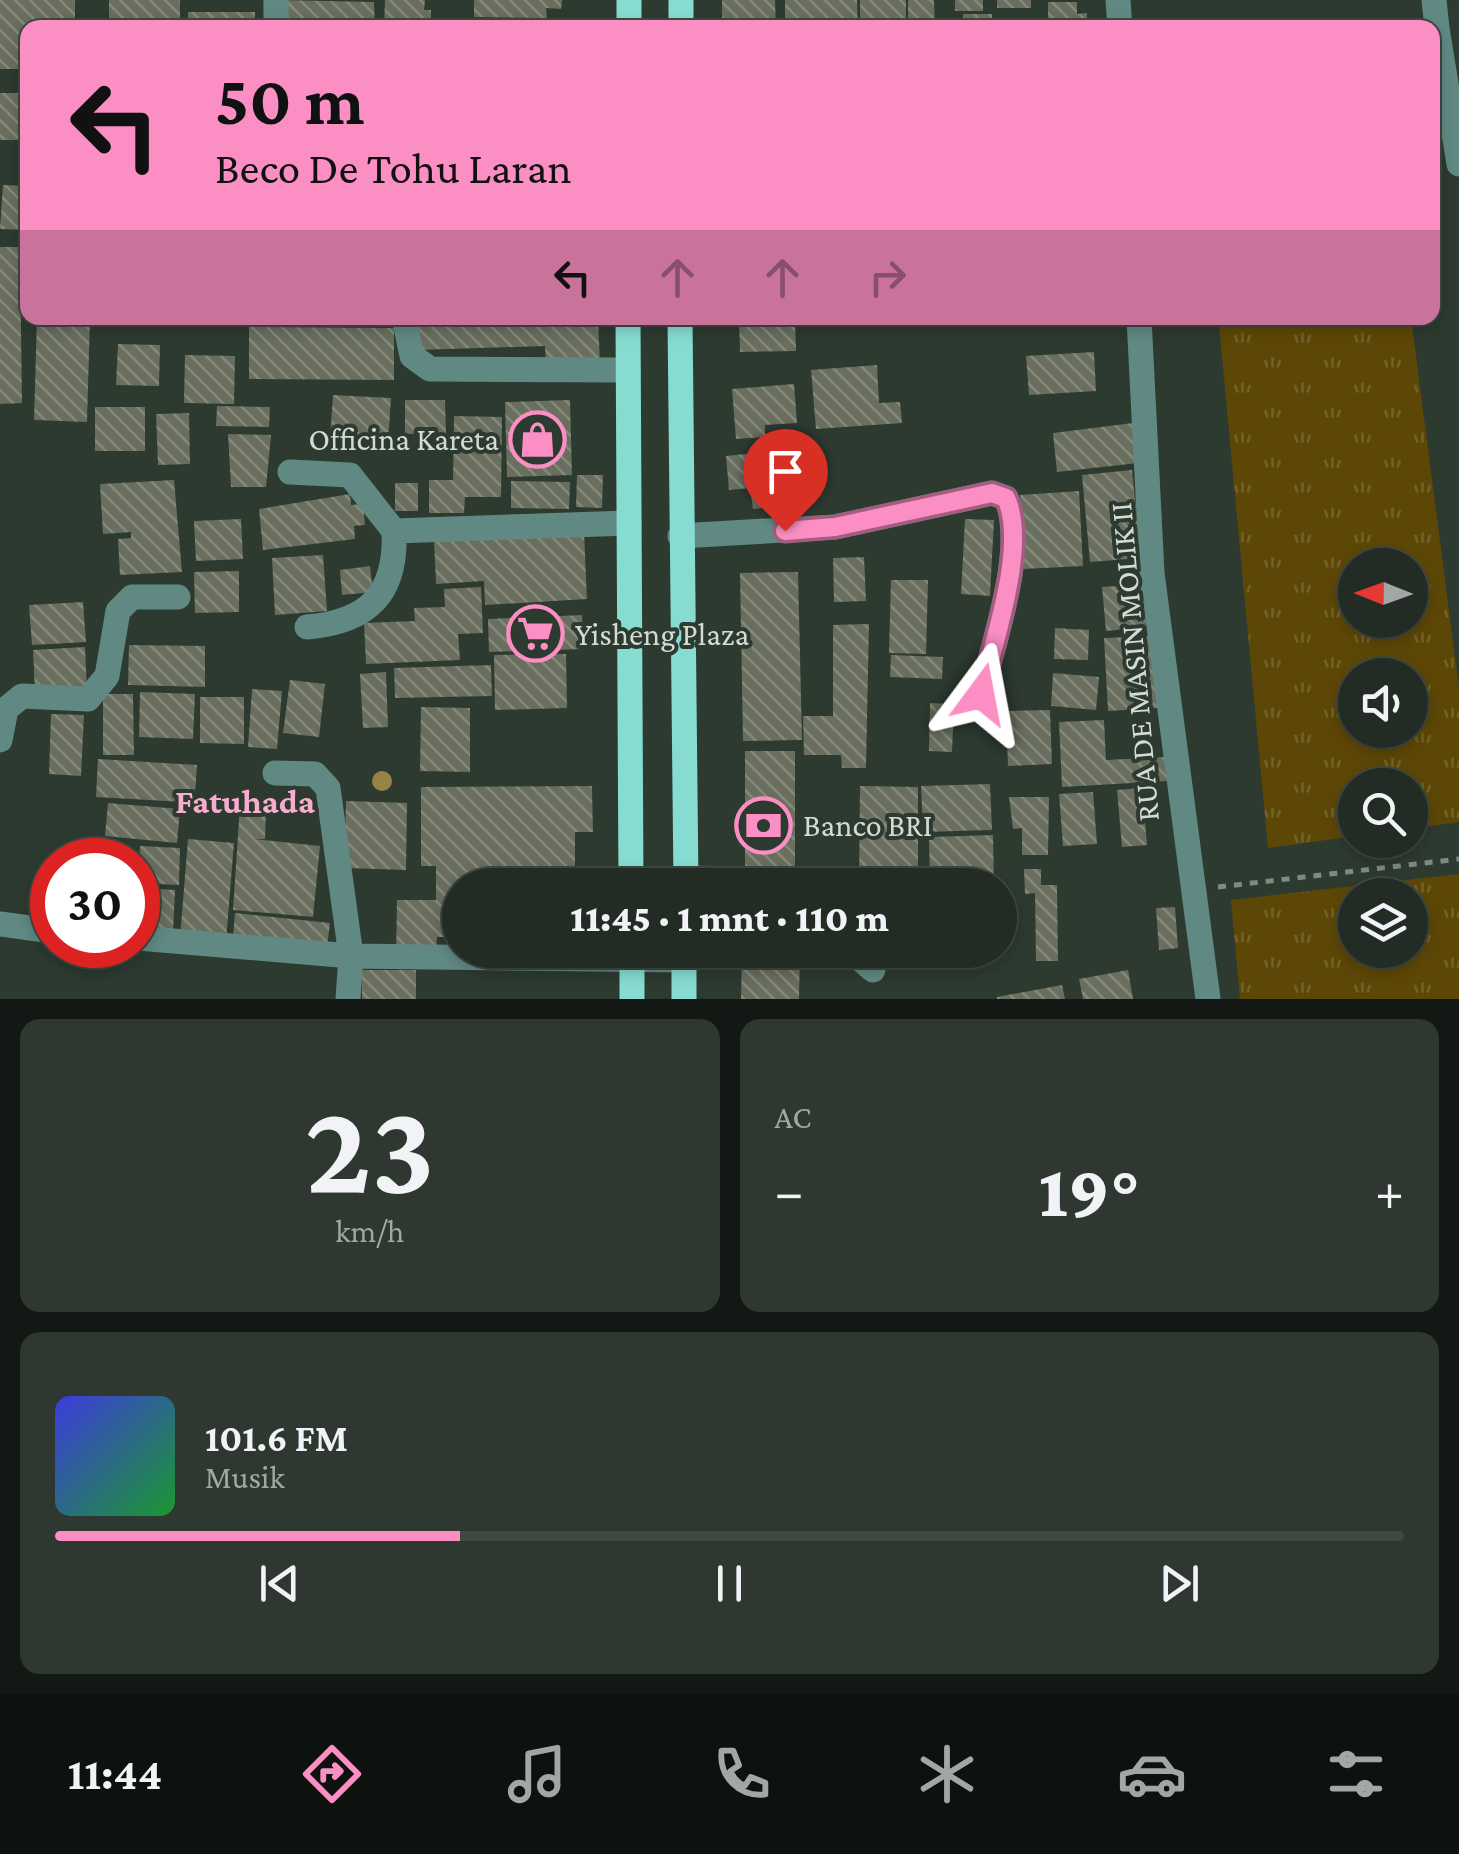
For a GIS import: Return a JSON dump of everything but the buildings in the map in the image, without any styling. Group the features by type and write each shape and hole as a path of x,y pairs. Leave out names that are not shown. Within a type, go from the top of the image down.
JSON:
{"main road":[{"path":"628,325 631,868"},
{"path":"680,325 686,868"},
{"path":"632,968 632,999"},
{"path":"684,968 684,999"}],"street":[{"path":"1440,56 1459,164"},
{"path":"405,325 412,356 430,369 628,370"},
{"name":"RUA DE MASIN MOLIK II","path":"1139,325 1152,573 1190,890 1208,999"},
{"path":"290,472 350,474 394,531 396,564 372,607 343,624 307,627"},
{"path":"680,536 835,527 992,493 1006,498 1014,530 1010,564 981,694"},
{"path":"394,531 629,523"},
{"path":"0,740 6,708 22,696 88,700 107,676 118,611 132,598 178,597"},
{"path":"276,773 315,774 328,788 351,956 348,999"},
{"path":"0,924 30,928"},
{"path":"160,940 351,956 442,956"}],"path":[{"path":"1190,890 1360,874 1459,859"}],"green space":[{"path":"1219,325 1412,325 1459,688 1459,822 1428,826 1428,768 1338,768 1338,838 1268,848"},
{"path":"1459,874 1459,999 1240,999 1231,900 1338,888 1338,968 1428,968 1428,878 1424,878"}],"place":[{"name":"Officina Kareta","path":"538,439"},
{"name":"Yisheng Plaza","path":"536,634"},
{"name":"Banco BRI","path":"764,825"}],"district":[{"name":"Fatuhada","path":"245,801"}],"route":[{"path":"785,531 835,527 992,493 1006,498 1014,530 1010,564 981,694"}]}
